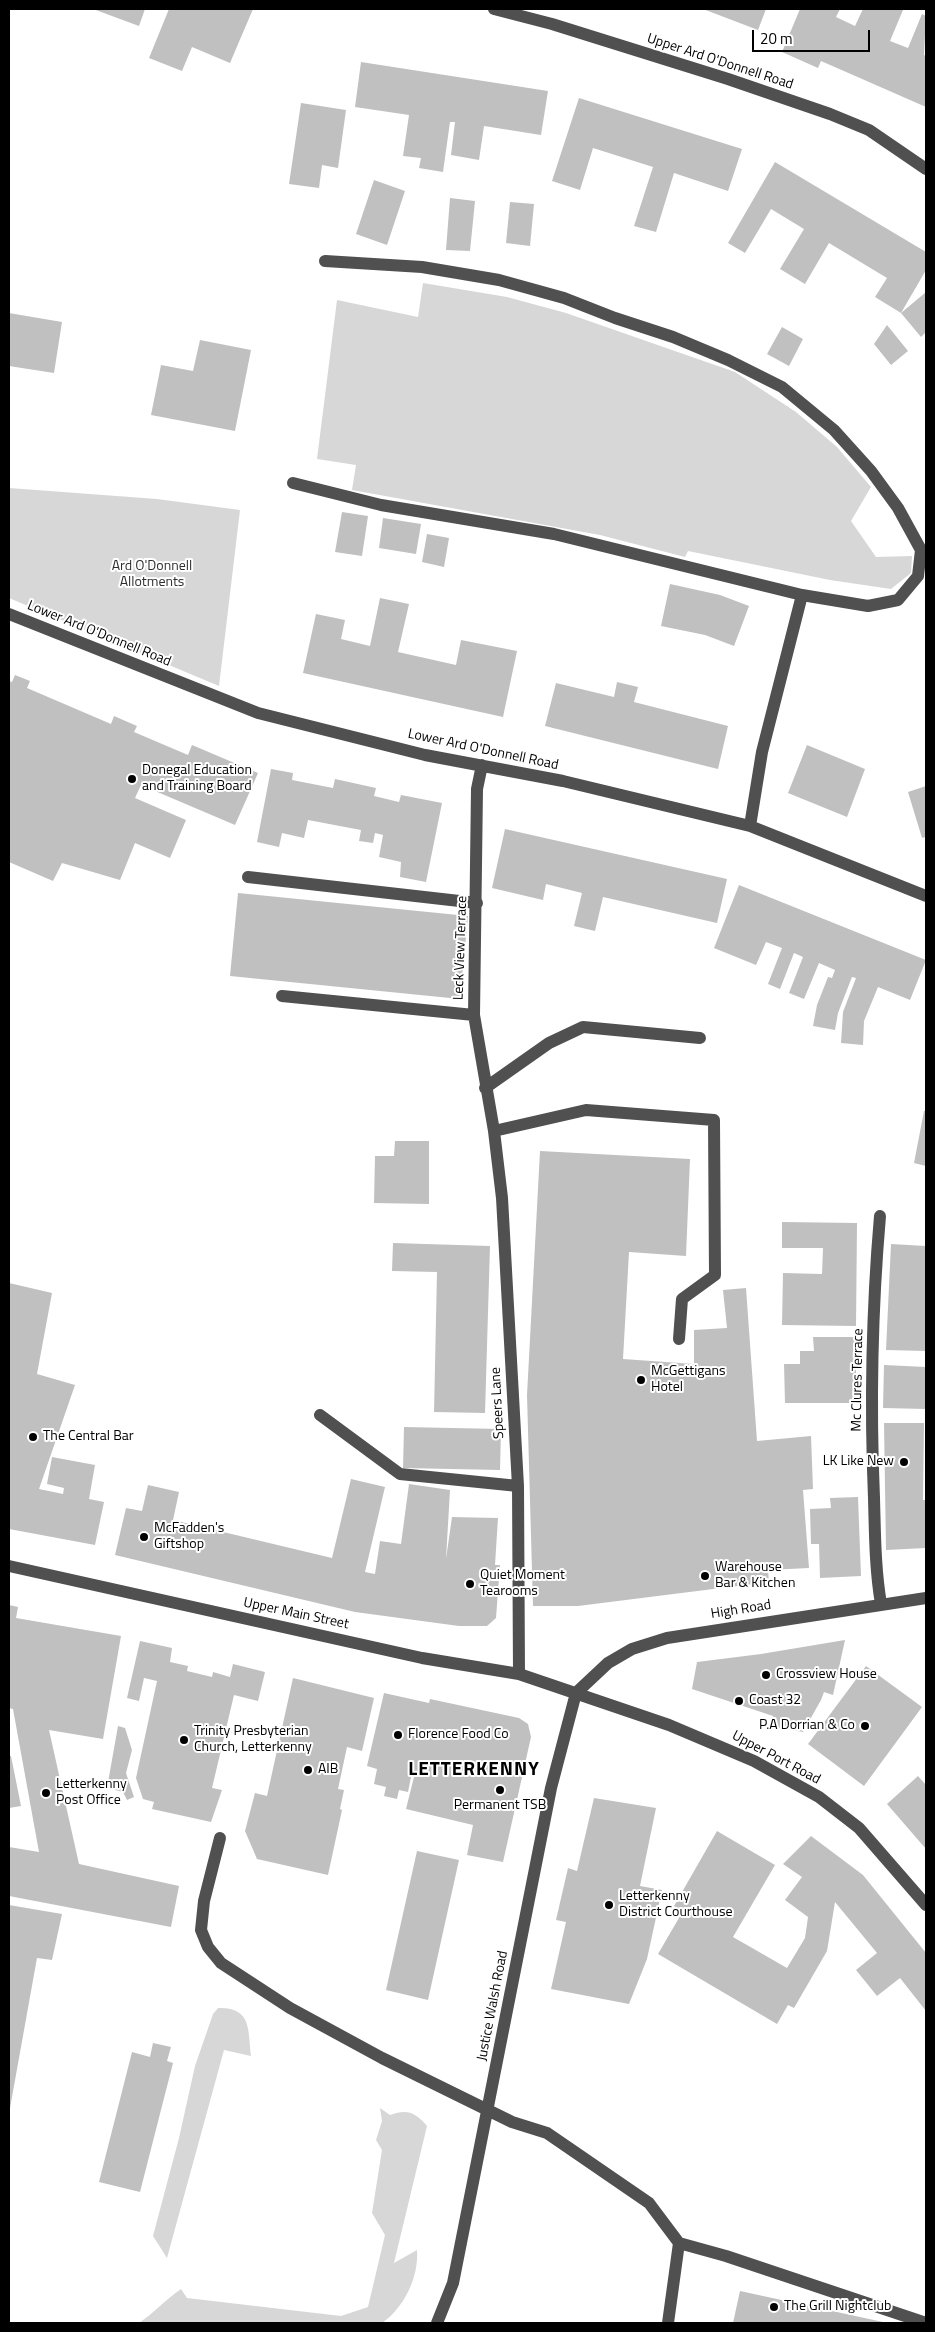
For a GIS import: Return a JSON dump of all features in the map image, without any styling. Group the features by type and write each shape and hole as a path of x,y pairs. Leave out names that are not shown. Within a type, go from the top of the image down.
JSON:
{"street":[{"name":"Upper Ard O'Donnell Road","path":"494,9 552,24 728,79 830,114 869,130 926,169"},
{"path":"293,484 381,505 554,534 802,595 868,606 898,600 918,576 921,550 898,508 871,471 834,430 782,387 728,360 673,337 615,318 564,298 499,280 422,267 325,261"},
{"path":"750,826 762,752 802,595"},
{"name":"Lower Ard O'Donnell Road","path":"9,614 258,713 425,755 563,781 750,826 926,896"},
{"name":"Leck View Terrace","path":"482,765 477,789 477,903 474,1015 485,1088 494,1131"},
{"path":"248,877 477,903"},
{"path":"282,996 474,1015"},
{"path":"485,1088 549,1043 583,1027 700,1038"},
{"path":"494,1131 586,1110 714,1120 715,1275 682,1299 679,1339"},
{"name":"Speers Lane","path":"494,1131 502,1198 518,1486 519,1674"},
{"name":"Mc Clures Terrace","path":"880,1216 876,1268 871,1443 877,1580 881,1604"},
{"path":"320,1415 400,1474 518,1486"},
{"name":"Upper Main Street","path":"9,1566 422,1658 519,1674 576,1693"},
{"name":"High Road","path":"576,1693 608,1663 632,1649 667,1638 926,1598"},
{"name":"Upper Port Road","path":"576,1693 669,1725 727,1748 819,1797 859,1828 926,1905"},
{"name":"Justice Walsh Road","path":"437,2323 453,2283 551,1788 576,1693"},
{"path":"220,1838 204,1901 201,1930 208,1947 221,1963 297,2012 488,2111 512,2122 547,2133 649,2203 679,2243 726,2256 926,2323"},
{"path":"668,2323 679,2243"}],"green space":[{"path":"423,283 507,297 566,313 735,372 796,412 837,447 871,487 851,521 876,557 912,556 911,573 891,589 830,580 688,551 685,557 600,535 352,490 356,465 317,459 337,300 418,317"},
{"name":"Ard O'Donnell Allotments","path":"9,488 157,499 240,510 219,686 9,598"},
{"path":"218,2008 237,2011 243,2016 248,2029 251,2056 224,2050 167,2258 153,2236 179,2138 195,2066 213,2014"},
{"path":"380,2108 390,2115 401,2112 410,2113 427,2126 394,2263 417,2250 415,2271 408,2291 390,2317 382,2323 139,2323 181,2289 187,2298 341,2316 368,2307 385,2235 372,2213 382,2150 376,2140 382,2121"}],"building":[{"path":"93,9 145,9 139,26"},
{"path":"169,9 253,9 230,63 192,47 182,71 149,58"},
{"path":"703,9 766,9 758,30"},
{"path":"800,9 840,9 836,17 855,26 863,9 903,10 890,41 908,48 922,14 926,16 924,55 926,56 926,107 821,61 818,68 782,52"},
{"path":"361,62 548,91 541,135 484,126 479,160 451,155 455,122 450,122 443,172 419,168 421,158 403,156 409,115 355,107"},
{"path":"579,98 742,149 728,191 674,173 656,232 634,226 653,167 593,148 580,190 552,181"},
{"path":"301,103 346,110 338,168 322,165 319,188 289,184"},
{"path":"775,162 926,252 926,270 901,313 875,297 887,278 829,243 805,284 780,269 804,229 771,209 745,253 728,243"},
{"path":"374,180 405,191 387,245 356,234"},
{"path":"450,198 475,201 470,251 446,250"},
{"path":"510,202 534,204 530,246 506,243"},
{"path":"926,292 926,332 921,337 901,313"},
{"path":"9,313 62,322 54,373 9,366"},
{"path":"887,325 908,351 891,365 874,344"},
{"path":"782,327 803,339 789,366 767,354"},
{"path":"200,340 251,350 235,431 151,415 161,365 193,371"},
{"path":"342,512 368,516 362,556 335,552"},
{"path":"383,518 421,524 416,554 379,548"},
{"path":"427,534 449,538 444,567 422,562"},
{"path":"670,584 720,595 749,606 734,646 705,635 661,626"},
{"path":"380,598 409,604 398,652 456,665 461,640 517,651 503,717 303,673 316,614 345,620 341,639 370,646"},
{"name":"Donegal Education and Training Board","path":"15,675 30,681 27,688 111,724 114,716 137,726 134,732 188,755 192,745 258,773 235,825 141,785 135,798 186,820 170,858 135,843 120,880 62,863 53,881 9,862 9,681 12,682"},
{"path":"617,682 638,687 634,702 728,726 718,769 545,726 556,683 614,697"},
{"path":"807,745 865,769 847,817 788,793"},
{"path":"271,769 293,773 292,780 333,788 335,779 376,788 374,796 399,802 401,795 442,803 426,882 400,877 401,862 379,857 383,835 375,833 373,843 359,841 361,830 308,820 304,838 282,833 279,847 257,842"},
{"path":"926,786 926,837 922,838 908,792"},
{"path":"505,829 727,879 717,923 603,897 595,931 574,926 582,893 546,884 543,900 492,888"},
{"path":"739,885 926,960 910,1000 878,987 864,1021 863,1045 841,1043 843,1012 856,978 852,977 838,1013 835,1030 813,1026 817,1005 828,977 832,978 835,970 819,963 804,999 789,993 803,957 794,953 780,989 768,984 782,948 766,942 756,965 714,948"},
{"path":"238,893 468,916 460,999 230,976"},
{"path":"924,1111 926,1111 926,1166 914,1163"},
{"path":"395,1141 429,1141 429,1204 374,1203 375,1156 394,1156"},
{"name":"McGettigans Hotel","path":"540,1151 690,1159 686,1256 629,1252 623,1359 694,1364 694,1330 727,1328 723,1290 746,1288 757,1441 811,1436 813,1489 803,1490 809,1568 768,1570 769,1582 578,1606 533,1606 527,1395"},
{"path":"782,1222 857,1223 856,1326 782,1325 783,1273 822,1274 823,1248 782,1248"},
{"path":"393,1243 490,1246 485,1413 434,1412 437,1272 392,1271"},
{"path":"891,1244 926,1246 926,1351 886,1350"},
{"name":"The Central Bar","path":"9,1283 52,1293 37,1374 75,1385 39,1489 63,1494 64,1488 47,1484 52,1457 95,1465 89,1499 104,1502 95,1545 9,1529"},
{"path":"813,1337 856,1337 856,1403 785,1403 784,1364 800,1364 800,1351 814,1351"},
{"path":"884,1365 926,1367 926,1409 883,1408"},
{"name":"LK Like New","path":"884,1423 924,1423 923,1500 926,1500 926,1548 886,1550"},
{"path":"404,1427 501,1429 500,1470 403,1468"},
{"path":"351,1479 385,1487 365,1572 375,1574 380,1541 401,1544 409,1484 450,1490 446,1559 452,1517 498,1518 495,1565 500,1565 496,1618 487,1626 459,1626 355,1612 115,1555 126,1508 142,1511 148,1485 179,1492 173,1520 332,1558"},
{"path":"858,1497 861,1576 820,1578 819,1544 811,1544 810,1509 831,1508 830,1498"},
{"name":"Letterkenny Post Office","path":"9,1605 18,1607 16,1618 121,1636 103,1739 49,1730 79,1864 179,1886 171,1927 9,1896 9,1847 39,1852 13,1709 9,1708"},
{"name":"Crossview House","path":"845,1640 833,1695 824,1692 803,1732 776,1727 773,1716 692,1689 697,1662"},
{"name":"Trinity Presbyterian Church, Letterkenny","path":"140,1641 172,1648 170,1662 188,1666 187,1671 212,1677 213,1672 230,1677 233,1664 265,1672 258,1701 234,1695 212,1788 222,1790 211,1822 152,1809 154,1802 143,1799 136,1778 157,1681 144,1678 139,1701 127,1698"},
{"name":"P.A Dorrian & Co","path":"866,1666 922,1707 864,1786 808,1744"},
{"name":"AIB","path":"293,1678 374,1698 362,1751 347,1747 338,1789 344,1790 340,1809 342,1810 328,1875 257,1859 245,1831 255,1793 267,1796"},
{"path":"384,1693 429,1703 430,1699 519,1718 528,1724 531,1737 503,1862 467,1855 473,1825 406,1809 414,1777 411,1777 408,1792 399,1790 397,1799 384,1796 386,1787 374,1784 377,1769 367,1766"},
{"path":"118,1726 125,1728 132,1750 126,1773 134,1797 127,1800 123,1792 107,1788"},
{"path":"9,1756 11,1756 21,1806 9,1808"},
{"path":"918,1776 926,1785 926,1849 887,1804"},
{"name":"Letterkenny District Courthouse","path":"594,1798 656,1808 640,1886 662,1890 647,1959 629,2004 551,1989 566,1922 556,1920 568,1868 577,1871"},
{"path":"717,1831 775,1865 733,1937 787,1968 805,1938 808,1917 785,1900 802,1877 783,1864 811,1836 863,1875 926,1953 926,2011 900,1978 877,1996 856,1970 877,1953 835,1902 827,1951 794,2008 788,2005 777,2024 658,1954 683,1911 674,1906"},
{"path":"417,1851 459,1860 428,2000 386,1990"},
{"path":"9,1905 62,1914 52,1960 37,1958 10,2108"},
{"path":"153,2043 171,2047 167,2061 173,2063 140,2192 99,2182 132,2052 150,2057"},
{"name":"The Grill Nightclub","path":"740,2291 883,2322 883,2323 733,2323"}],"place":[{"name":"Donegal Education and Training Board","path":"132,779"},
{"name":"McGettigans Hotel","path":"641,1380"},
{"name":"The Central Bar","path":"33,1437"},
{"name":"LK Like New","path":"904,1462"},
{"name":"McFadden's Giftshop","path":"144,1537"},
{"name":"Warehouse Bar & Kitchen","path":"705,1576"},
{"name":"Quiet Moment Tearooms","path":"470,1584"},
{"name":"Crossview House","path":"766,1675"},
{"name":"Coast 32","path":"739,1701"},
{"name":"P.A Dorrian & Co","path":"865,1726"},
{"name":"Florence Food Co","path":"398,1735"},
{"name":"Trinity Presbyterian Church, Letterkenny","path":"184,1740"},
{"name":"AIB","path":"308,1770"},
{"name":"Permanent TSB","path":"500,1790"},
{"name":"Letterkenny Post Office","path":"46,1793"},
{"name":"Letterkenny District Courthouse","path":"609,1905"},
{"name":"The Grill Nightclub","path":"774,2307"}],"district":[{"name":"LETTERKENNY","path":"474,1770"}]}
